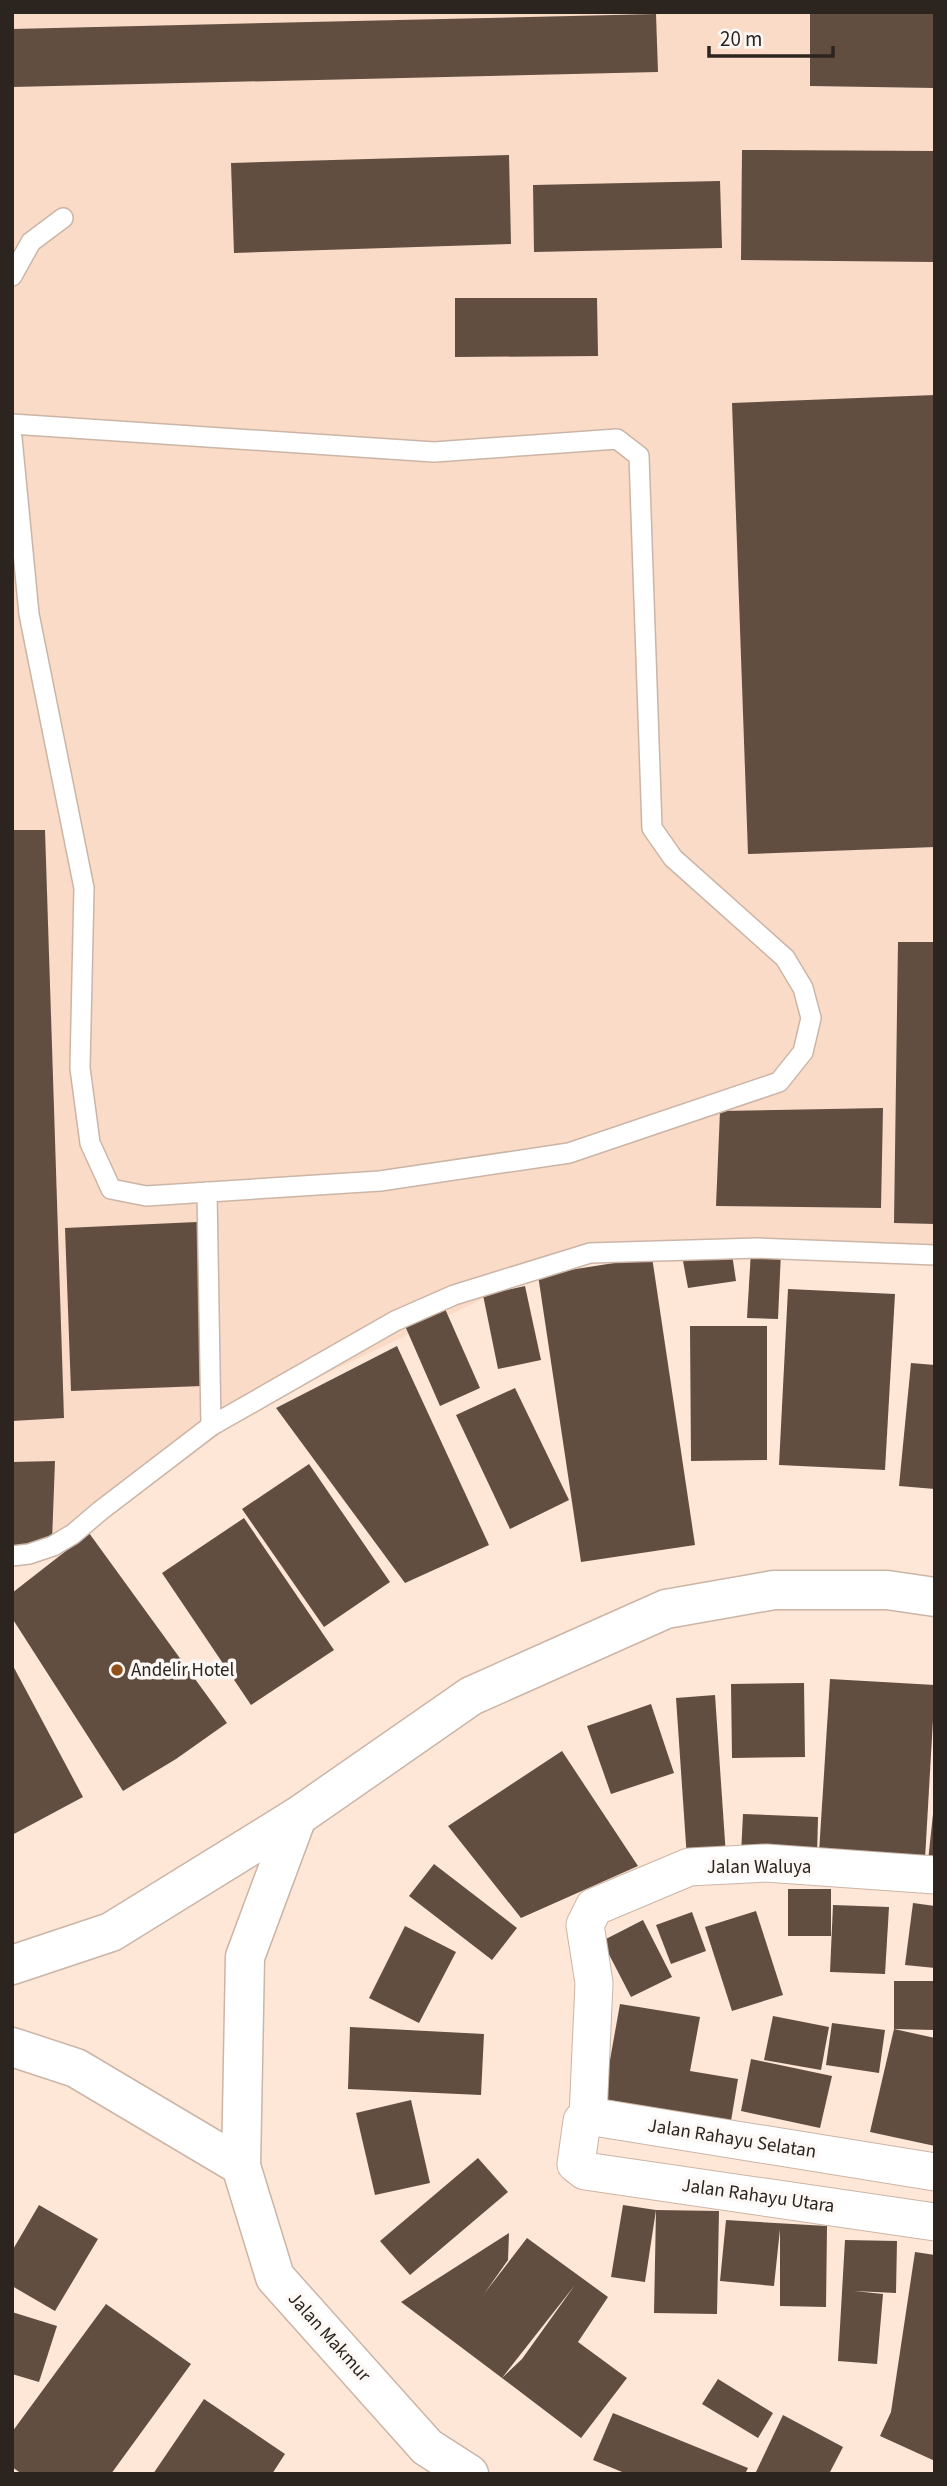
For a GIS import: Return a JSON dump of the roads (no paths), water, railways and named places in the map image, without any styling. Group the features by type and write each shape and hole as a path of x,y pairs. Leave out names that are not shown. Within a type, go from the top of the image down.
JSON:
{"main road":[{"path":"12,1965 111,1932 298,1817 471,1696 666,1609 774,1590 887,1590 935,1597"},
{"name":"Jalan Makmur","path":"298,1817 245,1957 241,2166 275,2277 427,2447 469,2474"},
{"path":"12,2047 76,2068 241,2166"}],"street":[{"name":"Jalan Waluya","path":"589,2116 594,1983 585,1925 594,1907 689,1867 766,1863 935,1875"},
{"name":"Jalan Rahayu Utara","path":"589,2116 582,2121 576,2164 582,2170 935,2222"},
{"name":"Jalan Rahayu Selatan","path":"589,2116 935,2172"}],"lane":[{"path":"12,276 32,242 63,218"},
{"path":"12,424 435,452 617,439 639,456 652,828 673,858 785,958 803,988 811,1018 803,1052 779,1082 569,1153 380,1181 146,1196 111,1189 90,1143 80,1068 84,888 29,614 12,438"},
{"path":"207,1192 211,1426"},
{"path":"12,1556 53,1546 73,1534 211,1426 394,1321 454,1295 590,1253 758,1248 935,1255"}],"place":[{"name":"Andelir Hotel","path":"117,1670"}]}
